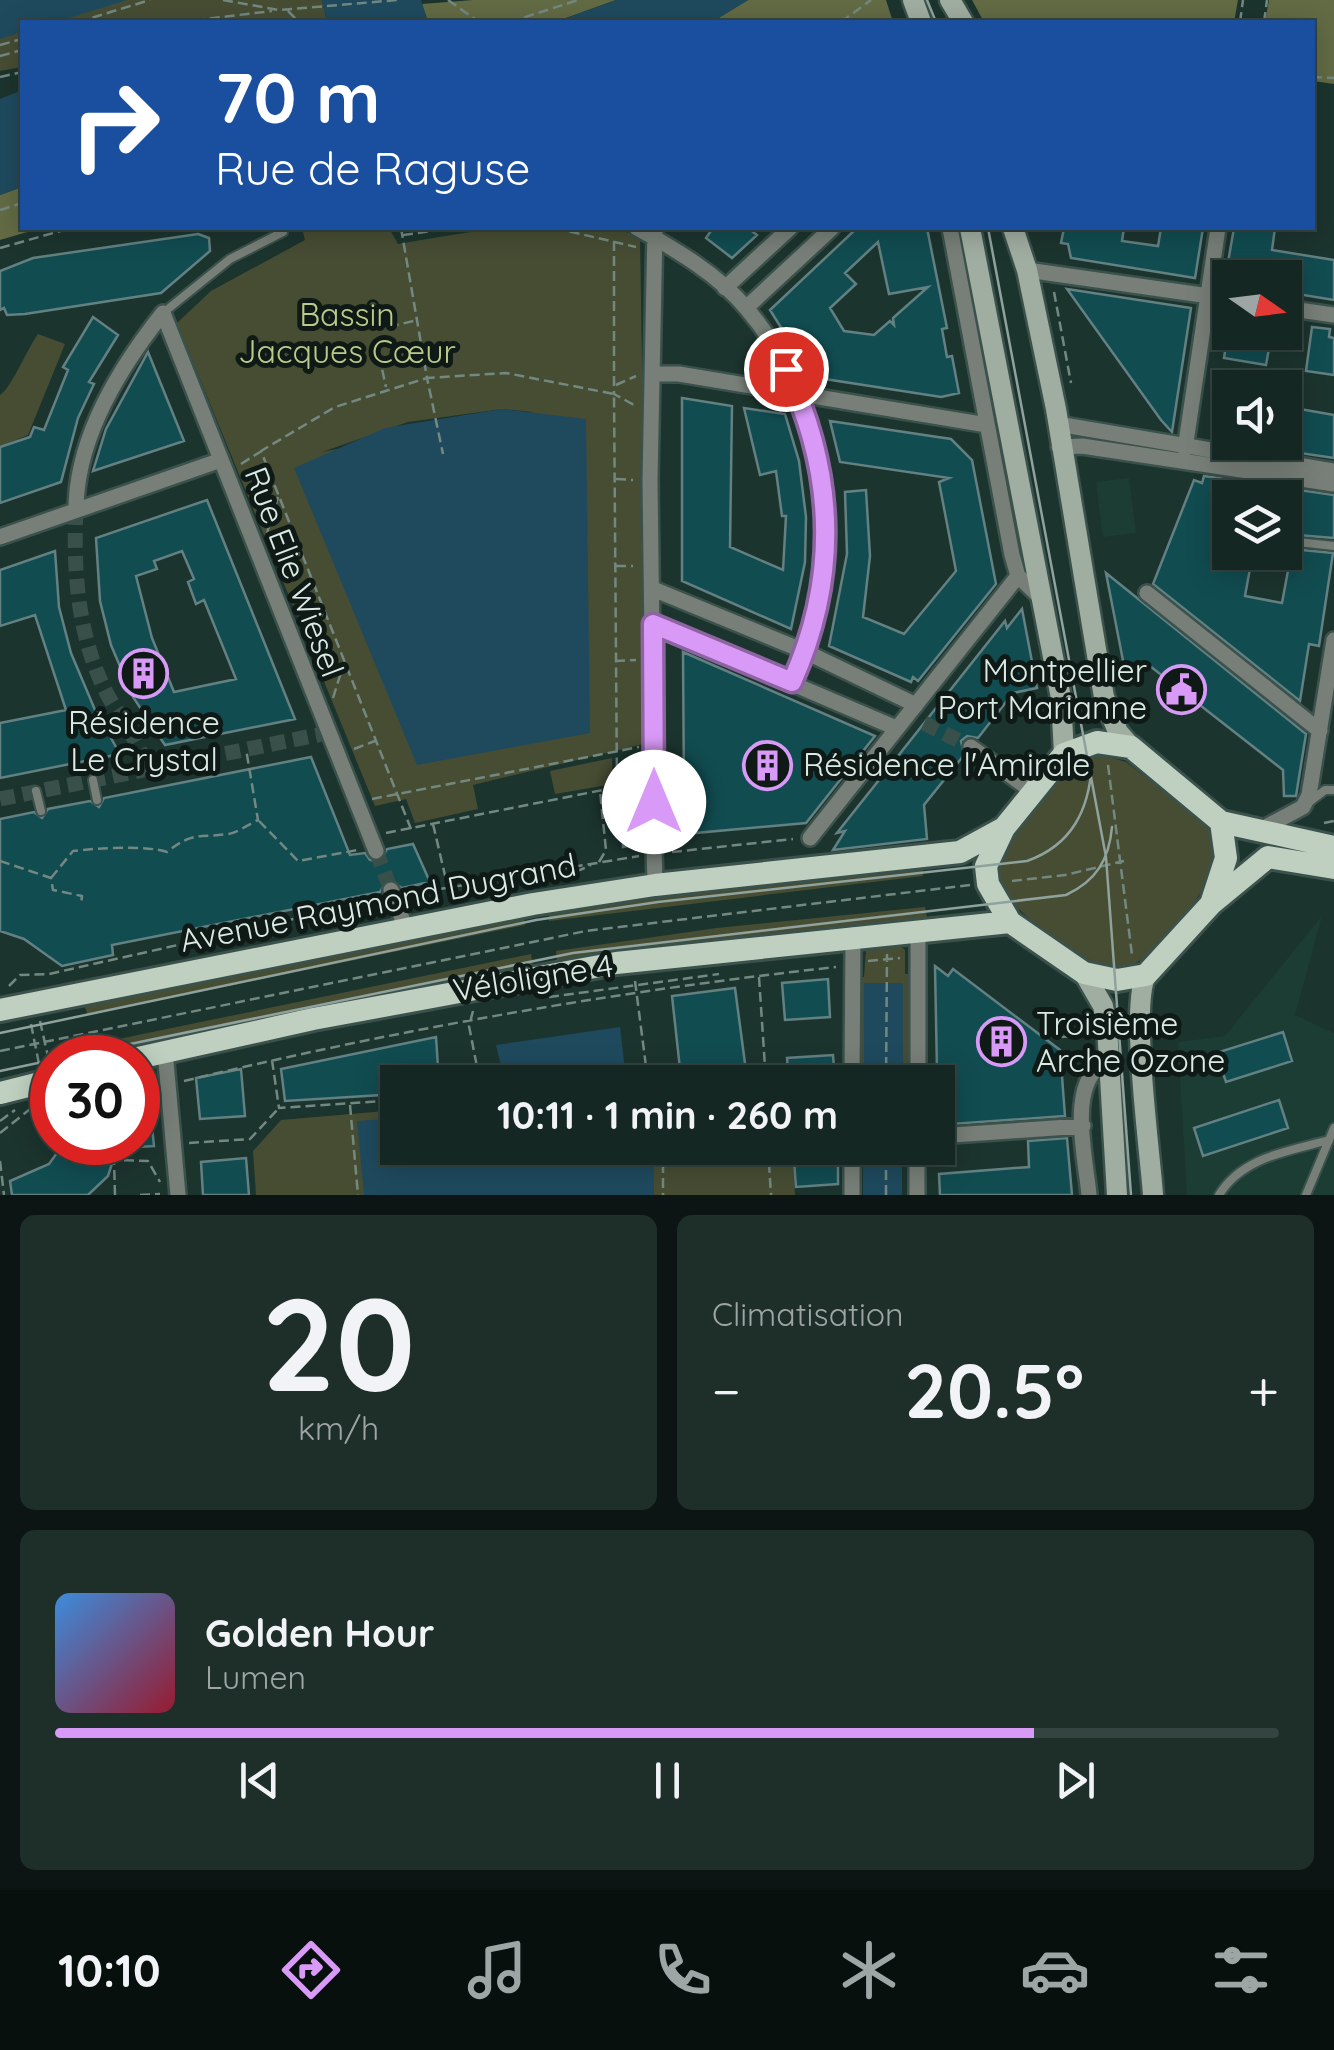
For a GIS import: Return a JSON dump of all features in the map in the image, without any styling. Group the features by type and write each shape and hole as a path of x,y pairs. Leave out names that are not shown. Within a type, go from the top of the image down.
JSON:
{"main road":[{"path":"970,230 1061,698 1064,754"},
{"path":"1015,230 1027,270 1059,446 1087,563 1104,697 1118,732 1221,822 1334,846"},
{"path":"1024,230 1030,254 1027,270"},
{"path":"1117,1195 1104,1006 1084,974 1010,922 988,884 988,856 1004,828 1064,754 1105,742 1131,747"},
{"path":"1211,904 1226,858 1221,822"},
{"name":"Avenue Raymond Dugrand","path":"0,1010 406,929 655,885 960,852 1004,828"},
{"path":"1084,974 1117,980 1139,968 1268,856 1334,868"},
{"path":"160,1053 517,979 700,952 853,953 918,946 1010,922"},
{"path":"1139,968 1153,1195"},
{"path":"0,1093 30,1086"}],"street":[{"path":"725,288 788,230"},
{"path":"746,308 830,230"},
{"path":"950,230 1018,576 1040,597"},
{"path":"1185,448 1218,230"},
{"path":"655,242 725,288 746,308 800,396 821,467 827,512 824,576 806,652 792,682"},
{"path":"654,802 650,413 655,242"},
{"path":"1027,270 1212,297"},
{"path":"1302,310 1334,315"},
{"name":"Rue Elie Wiesel","path":"164,312 373,844"},
{"path":"76,510 76,492 95,425 138,345 164,312"},
{"path":"652,374 679,374 988,425"},
{"path":"1058,424 1334,471"},
{"path":"1059,446 1082,446 1334,484"},
{"path":"0,537 76,510 224,467"},
{"path":"810,838 1018,576"},
{"path":"653,589 806,652 913,710 924,723"},
{"path":"1146,593 1320,732"},
{"path":"653,624 896,728"},
{"path":"1254,832 1303,807 1320,732 1334,640"},
{"path":"971,746 1032,791"},
{"path":"654,845 655,885"},
{"path":"391,890 406,929"},
{"path":"918,946 918,1065"},
{"path":"852,1065 853,953"},
{"path":"166,1052 174,1144 172,1194"},
{"path":"1089,1195 1082,1096 1098,1065 1108,1060"},
{"path":"955,1135 1083,1126"},
{"path":"852,1165 852,1195"},
{"path":"917,1165 917,1195"}],"lane":[{"path":"164,312 230,259 282,230"},
{"path":"1302,542 1334,546"},
{"path":"93,780 97,800"},
{"path":"1303,807 1325,790 1334,790"},
{"path":"36,792 41,811"},
{"path":"1306,1195 1334,1128"},
{"path":"1219,1195 1229,1179 1257,1161 1329,1140"}],"path":[{"path":"85,20 150,0"},
{"path":"223,0 278,10"},
{"path":"267,8 270,0"},
{"path":"196,20 398,0"},
{"path":"448,0 476,20"},
{"path":"516,20 578,0"},
{"path":"844,20 871,0"},
{"path":"286,10 297,20"},
{"path":"0,248 64,230"},
{"path":"402,230 443,454"},
{"path":"403,236 441,230"},
{"path":"564,230 614,241 655,242"},
{"path":"614,241 617,788"},
{"path":"1052,273 1074,395"},
{"path":"389,326 416,320"},
{"path":"380,354 386,388"},
{"path":"224,467 261,451 335,407 427,378 506,373 614,394 650,413"},
{"path":"614,386 652,374"},
{"path":"261,451 411,828"},
{"path":"614,480 650,480"},
{"path":"259,556 279,496"},
{"path":"615,566 650,566"},
{"path":"292,641 310,576"},
{"path":"615,662 653,660"},
{"path":"326,729 345,661"},
{"path":"336,756 376,740"},
{"path":"1105,742 1139,968"},
{"path":"356,802 653,744"},
{"path":"246,750 258,820 298,861 342,853"},
{"path":"373,844 411,828 654,780"},
{"path":"548,884 599,862 604,855 600,791"},
{"path":"1303,807 1317,826 1334,821"},
{"path":"81,906 82,896 53,890 51,878 73,851 118,851 147,845 168,852 184,838 229,834 258,820"},
{"path":"433,824 447,884 514,890"},
{"path":"0,861 51,878"},
{"path":"72,1035 586,931 1065,875 1124,861"},
{"path":"886,1065 887,942"},
{"path":"169,1084 468,1020 637,990 758,975 853,953 888,957 918,946"},
{"name":"Véloligne 4","path":"543,998 853,953"},
{"path":"758,975 765,1065"},
{"path":"0,984 29,1005 44,1035"},
{"path":"637,990 646,1065"},
{"path":"468,1020 477,1065"},
{"path":"1058,1036 1107,1034"},
{"path":"0,1051 30,1044"},
{"path":"272,1060 279,1108"},
{"path":"174,1144 250,1139 279,1108 380,1102"},
{"path":"350,1104 358,1195"},
{"path":"0,1133 30,1111"},
{"path":"115,1195 114,1160 148,1161 172,1194"},
{"path":"0,1162 4,1195"},
{"path":"664,1165 664,1195"},
{"path":"769,1165 770,1195"},
{"path":"886,1165 886,1195"},
{"path":"140,1195 172,1194"}],"shaded area":[{"path":"616,0 561,20 427,20 422,4"},
{"path":"748,0 886,0 892,20 715,20"},
{"path":"972,0 1238,0 1234,20 983,20"},
{"path":"1269,0 1334,0 1334,84 1315,81 1315,20 1265,20"},
{"path":"20,188 20,230 34,230 0,240 0,195"},
{"path":"1129,478 1136,533 1103,537 1096,482"},
{"path":"1322,916 1295,1015 1334,1033 1334,1195 1187,1195 1178,1042 1225,1036"}],"green space":[{"path":"0,0 322,0 327,20 20,20 20,67 0,71"},
{"name":"Bassin Jacques Cœur","path":"302,230 390,230 398,244 487,230 618,230 640,237 648,743 473,785 478,809 415,823 406,799 375,806 177,323 211,291 305,240","holes":["502,409 533,412 322,452 408,422"]},
{"path":"38,334 65,344 28,435 0,447 0,395"},
{"path":"1102,755 1126,762 1202,821 1216,846 1204,887 1179,923 1150,953 1121,968 1091,960 1034,923 1006,895 998,874 1008,842 1048,788 1077,762"},
{"path":"612,758 613,784 555,794 550,771"},
{"path":"922,864 923,876 549,921 548,908"},
{"path":"925,907 927,918 557,962 556,951 717,928"},
{"path":"523,913 525,925 88,1015 83,1003"},
{"path":"900,946 905,950 905,974 913,974 913,1065 857,1065 857,977 864,977 866,951"},
{"path":"531,954 533,967 160,1043 160,1035 138,1035"},
{"path":"380,1111 380,1165 793,1165 795,1195 256,1195 253,1151 281,1120"}],"water":[{"path":"0,0 127,0 62,20 20,20 20,33 0,39"},
{"path":"322,0 421,0 427,20 327,20"},
{"path":"616,0 748,0 715,20 561,20"},
{"path":"20,91 20,188 0,195 0,99"},
{"name":"Bassin Jacques Cœur","path":"502,409 586,419 590,733 417,765 294,468 385,428"},
{"path":"864,983 903,983 903,1065 864,1065"},
{"path":"620,1027 624,1065 501,1065 496,1045"},
{"path":"380,1119 380,1165 654,1165 654,1195 364,1195 357,1121"},
{"path":"863,1165 902,1165 902,1195 863,1195"}],"building":[{"path":"712,230 751,230 757,235 732,258 706,238"},
{"path":"855,230 927,230 947,328 942,329 947,357 952,356 959,393 941,397 812,377 770,310","holes":["878,242 889,294 928,287 893,318 894,325 890,321 874,335 844,331 830,308 856,284 845,273"]},
{"path":"1064,230 1124,230 1122,241 1158,246 1161,230 1203,230 1195,278 1071,258 1068,244 1061,243"},
{"path":"1234,230 1275,230 1272,250 1334,260 1334,300 1302,295 1302,260 1228,260"},
{"path":"198,234 209,238 210,251 161,293 25,314 7,315 4,308 0,310 0,271 33,258"},
{"path":"1067,289 1191,308 1172,432 1161,420"},
{"path":"93,317 118,335 89,382 94,384 78,418 61,482 0,503 0,447 30,437 34,427 44,430 68,370 63,367"},
{"path":"1312,327 1330,329 1329,337 1334,338 1334,375 1306,371"},
{"path":"1225,350 1269,350 1266,365 1224,358"},
{"path":"148,352 184,441 93,471 106,429"},
{"path":"682,398 732,406 730,547 783,570 786,516 782,516 776,471 760,475 744,408 785,414 799,461 806,517 805,562 791,629 682,581"},
{"path":"1302,409 1334,415 1334,458 1302,453"},
{"path":"830,421 951,439 972,460 996,584 918,681 913,677 911,682 829,646 847,554 845,492 866,490 870,556 863,617 904,634 956,571 939,482 949,478 840,462"},
{"path":"1204,476 1231,480 1212,480 1212,570 1250,570 1245,596 1282,603 1288,570 1302,570 1302,550 1333,553 1319,646 1309,644 1300,701 1153,584 1194,480 1202,483"},
{"path":"1302,490 1334,495 1334,538 1302,535"},
{"path":"207,500 295,719 165,745 133,697 111,645 100,601 96,538","holes":["182,551 194,579 188,582 196,604 204,600 236,679 174,692 152,638 136,576 157,569 154,561"]},
{"path":"55,551 59,607 71,653 95,710 120,754 0,778 0,723 66,710 35,615 0,626 0,570"},
{"path":"1106,573 1306,734 1296,796 1284,796 1283,770 1150,666 1125,671"},
{"path":"1022,609 1037,688 1013,693 978,738 967,736 961,741 964,755 924,805 927,839 833,850 845,831 837,833 1005,621 1007,628"},
{"name":"Résidence l'Amirale","path":"683,652 875,736 806,823 685,834 685,839 665,843 653,834 643,843 623,847 623,836 617,837 616,809 643,804 655,813 663,808 665,800 684,796"},
{"path":"311,757 350,855 365,853 370,860 379,862 387,849 413,844 430,882 402,888 388,879 380,892 112,945 113,955 62,966 24,939 0,931 0,819 34,812 42,818 48,809 90,801 99,807 104,798"},
{"name":"Troisième Arche Ozone","path":"935,966 948,976 953,969 1060,1050 1065,1116 955,1124 955,1065 937,1065"},
{"path":"828,979 830,1017 785,1020 782,983"},
{"path":"735,988 745,1065 680,1065 672,996"},
{"path":"1283,1032 1292,1061 1226,1082 1216,1053"},
{"path":"436,1037 438,1065 380,1065 380,1095 285,1101 281,1069"},
{"path":"833,1055 834,1065 788,1065 787,1058"},
{"path":"241,1069 245,1116 200,1119 196,1078"},
{"path":"1279,1100 1288,1128 1203,1156 1194,1128"},
{"path":"1067,1138 1072,1195 940,1195 939,1174 1029,1167 1028,1141"},
{"path":"246,1158 249,1195 203,1195 201,1162"},
{"path":"47,1165 112,1165 108,1176 88,1195 12,1195 10,1181"},
{"path":"794,1165 838,1165 838,1184 796,1187"}],"tunnel":[{"path":"76,510 75,557 84,628 97,673 135,740 146,770"},
{"path":"924,723 971,747"},
{"path":"0,799 327,733"},
{"path":"654,802 654,845"},
{"path":"376,851 391,890"}],"tram line":[{"path":"927,0 935,20"},
{"path":"988,230 1106,857 1131,1195"},
{"path":"0,1033 536,920 658,902 1027,861 1056,846 1075,824 1087,796 1092,764"},
{"path":"160,1038 573,953 1066,895 1099,868 1108,850 1112,827"},
{"path":"0,1071 30,1065"}],"place":[{"name":"Résidence Le Crystal","path":"144,673"},
{"name":"Montpellier Port Marianne","path":"1182,689"},
{"name":"Résidence l'Amirale","path":"768,765"},
{"name":"Troisième Arche Ozone","path":"1001,1042"}],"route":[{"path":"654,802 653,624 792,682 809,644 824,576 827,512 812,429 786,369"}]}
